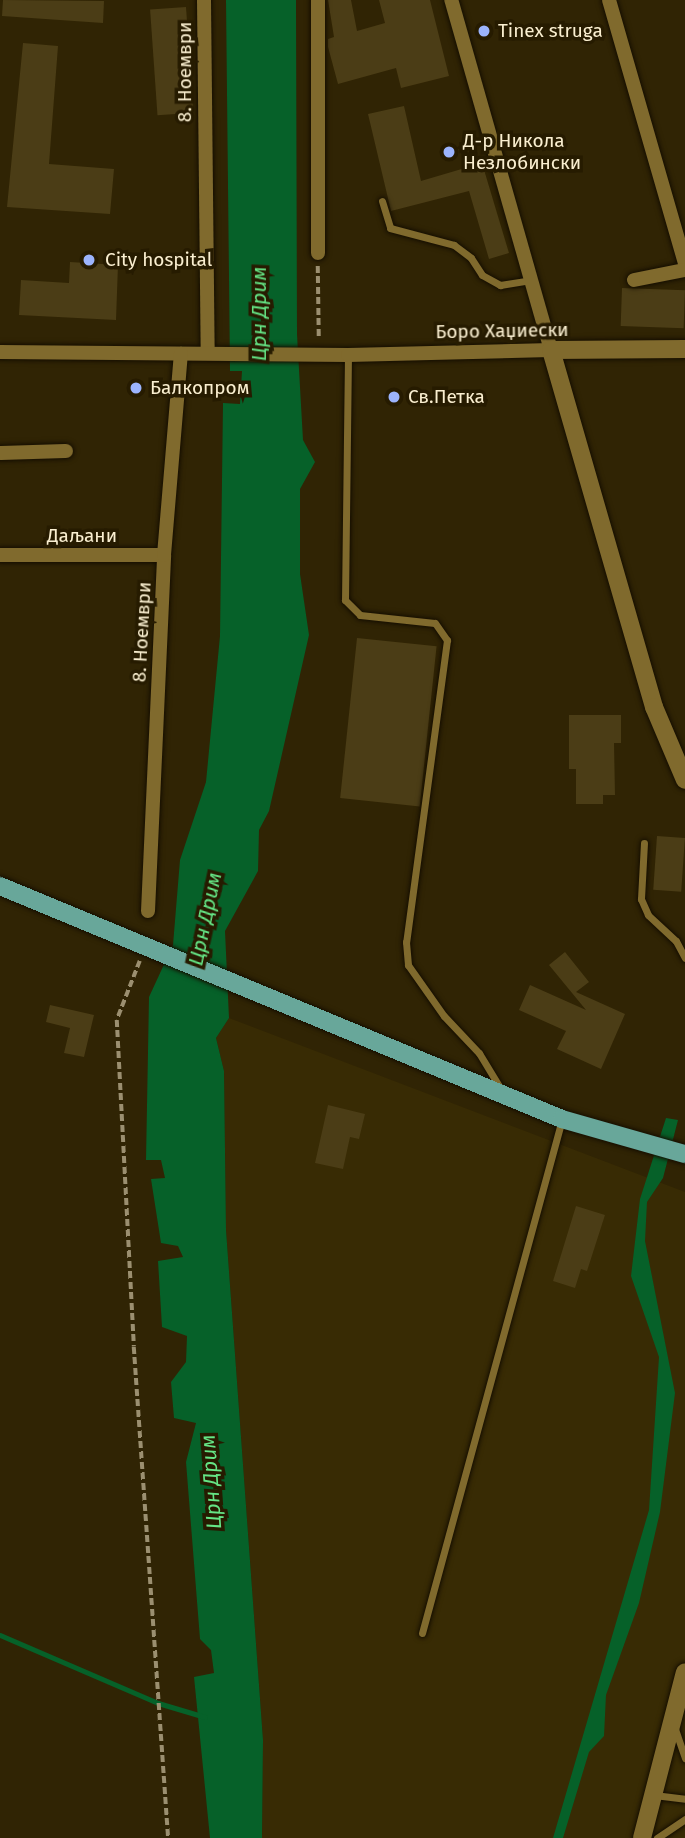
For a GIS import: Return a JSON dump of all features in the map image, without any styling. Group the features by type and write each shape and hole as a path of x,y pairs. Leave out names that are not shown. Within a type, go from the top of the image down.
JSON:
{"main road":[{"path":"0,887 562,1119 682,1154"}],"street":[{"path":"318,0 318,253"},
{"path":"451,0 642,669 685,780"},
{"path":"609,0 685,264"},
{"name":"8. Ноември","path":"201,1 208,353"},
{"path":"634,280 685,270"},
{"name":"Боро Хаџиески","path":"0,352 348,355 685,349"},
{"name":"8. Ноември","path":"148,911 164,555 181,354"},
{"path":"0,453 66,451"},
{"name":"Даљани","path":"0,555 164,555"},
{"path":"642,1838 685,1672"}],"lane":[{"path":"382,201 390,228 454,245 471,258 482,275 500,285 531,281"},
{"path":"348,355 345,600 360,615 435,623 447,640 406,942 408,965 444,1016 479,1053 505,1095"},
{"path":"644,843 641,899 648,915 676,941 685,958"},
{"path":"422,1633 562,1119"},
{"path":"672,1722 685,1758"},
{"path":"652,1795 685,1799"},
{"path":"657,1838 685,1819"}],"path":[{"path":"318,274 319,355"},
{"path":"150,948 117,1020 168,1838"}],"shaded area":[{"path":"229,1018 685,1192 685,1838 262,1838 263,1740 226,1230 224,1071 216,1038"}],"water":[{"name":"Црн Дрим","path":"226,0 296,0 297,334 303,440 315,462 300,489 300,574 309,635 269,811 259,830 258,871 225,931 229,1018 216,1038 224,1071 226,1230 263,1740 262,1838 210,1838 194,1677 214,1673 211,1650 200,1639 186,1462 196,1423 174,1418 171,1382 186,1362 187,1336 162,1327 158,1261 183,1257 178,1246 161,1243 151,1179 165,1178 161,1160 146,1160 149,997 173,945 180,860 206,782 220,636 223,403 240,404 242,371 230,371"},
{"path":"666,1118 678,1120 663,1178 647,1202 645,1241 675,1393 660,1512 639,1603 606,1695 604,1736 589,1752 563,1838 553,1838 649,1510 659,1357 631,1276 640,1199"}],"building":[{"path":"3,0 104,1 103,23 2,16"},
{"path":"328,0 351,0 357,31 385,23 379,0 430,0 449,76 401,88 396,68 338,84 328,47 328,39 334,37"},
{"path":"186,7 193,113 157,115 150,10"},
{"path":"23,43 58,46 49,164 114,169 110,214 7,207"},
{"path":"404,106 421,181 482,163 509,253 489,259 469,191 391,211 368,114"},
{"path":"70,262 118,265 116,320 19,315 21,280 69,283"},
{"path":"622,288 685,290 684,328 621,326"},
{"path":"357,638 437,646 420,806 340,798"},
{"path":"569,715 621,715 621,743 614,743 615,795 603,795 603,804 576,804 576,769 569,769"},
{"path":"657,836 685,838 681,892 653,890"},
{"path":"565,952 589,982 576,992 625,1014 601,1069 557,1049 566,1031 519,1010 530,985 586,1010 549,965"},
{"path":"50,1005 94,1015 84,1057 64,1053 70,1028 46,1022"},
{"path":"328,1105 365,1114 359,1139 350,1137 343,1169 315,1163"},
{"path":"576,1206 605,1215 587,1271 581,1269 575,1288 553,1281"}],"waterway":[{"path":"0,1635 158,1703 205,1717"}],"place":[{"name":"Tinex struga","path":"484,31"},
{"name":"Д-р Никола Незлобински","path":"449,152"},
{"name":"City hospital","path":"89,260"},
{"name":"Балкопром","path":"136,388"},
{"name":"Св.Петка","path":"394,397"}]}
